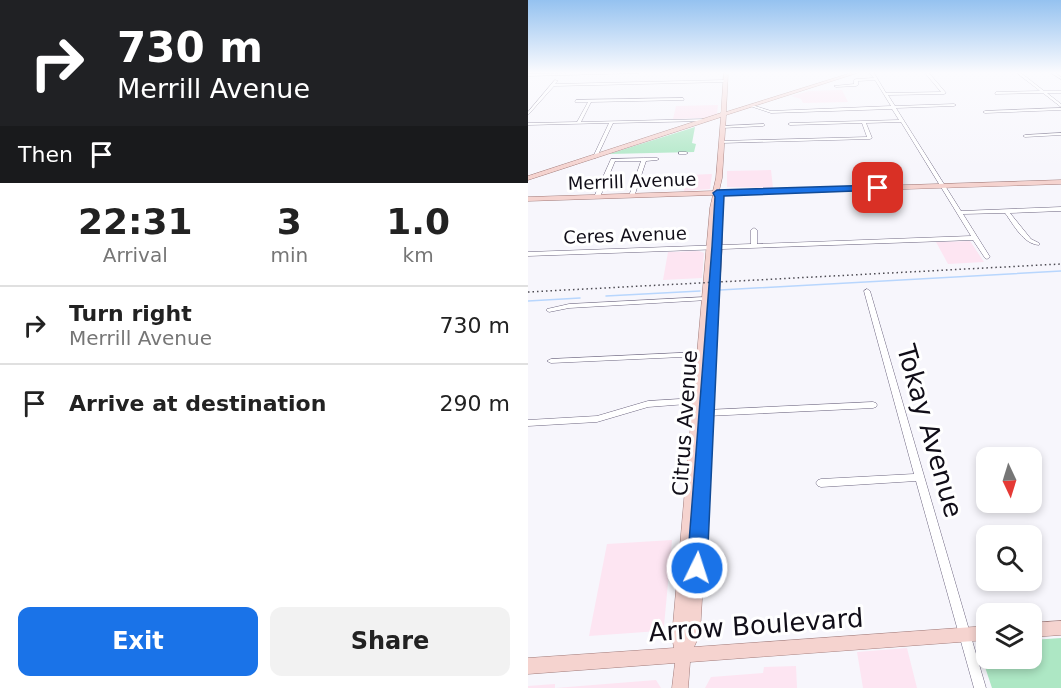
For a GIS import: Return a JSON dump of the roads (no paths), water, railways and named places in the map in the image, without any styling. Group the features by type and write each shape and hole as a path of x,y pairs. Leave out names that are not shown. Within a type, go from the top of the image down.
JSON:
{"main road":[{"name":"Citrus Avenue","path":"680,688 683,654 679,636 701,354 714,247 713,208 714,197 717,193 724,105"},
{"path":"528,178 709,120 723,118 752,106"},
{"name":"Merrill Avenue","path":"528,199 1061,182"},
{"name":"Citrus Avenue","path":"683,654 693,633 707,413 710,292"},
{"path":"1042,629 1061,628"},
{"name":"Arrow Boulevard","path":"528,666 976,634"}],"street":[{"path":"578,123 588,105"},
{"path":"892,105 987,257"},
{"path":"752,106 771,112 820,108 952,105"},
{"path":"984,112 1059,105"},
{"path":"723,118 763,125"},
{"path":"528,124 709,120"},
{"path":"790,124 902,121"},
{"path":"595,157 612,122"},
{"path":"721,142 870,138 863,122"},
{"path":"1024,136 1061,134"},
{"path":"632,196 644,159"},
{"path":"597,196 613,160 657,159"},
{"path":"959,213 1061,209"},
{"path":"1006,211 1029,240 1037,244"},
{"path":"754,230 754,246"},
{"name":"Ceres Avenue","path":"528,254 975,238"},
{"name":"Tokay Avenue","path":"867,291 980,688"},
{"path":"549,310 710,292"},
{"path":"551,361 701,354"},
{"path":"528,423 597,419 648,404 697,401"},
{"path":"707,413 873,405"},
{"path":"821,483 919,477"}],"waterway":[{"path":"720,290 1061,271"},
{"path":"606,296 700,291"},
{"path":"528,301 580,298"}],"railway":[{"path":"528,292 1061,264"}]}
